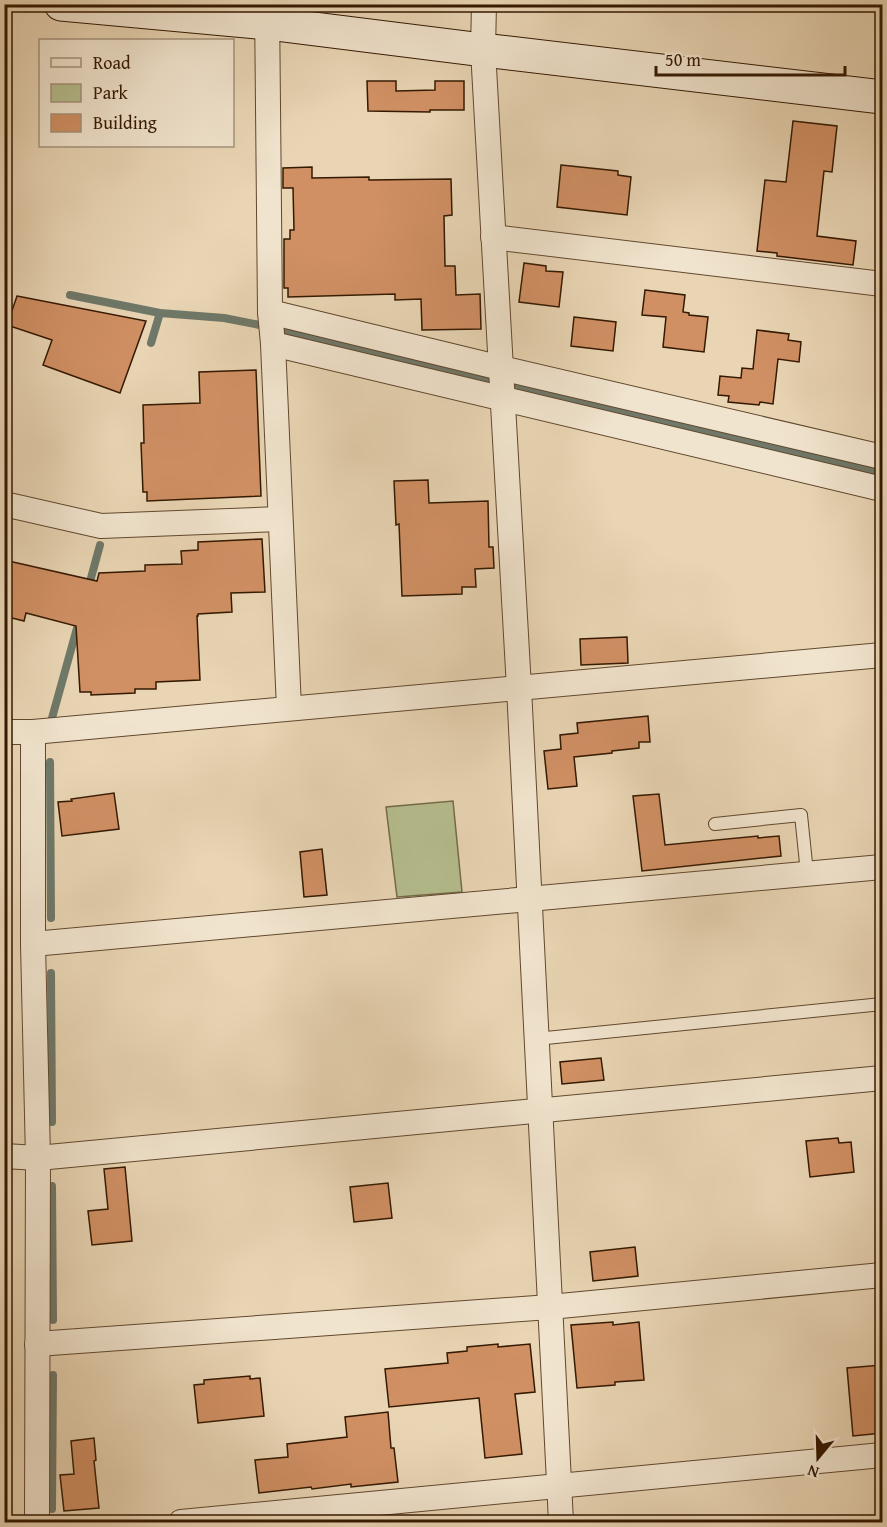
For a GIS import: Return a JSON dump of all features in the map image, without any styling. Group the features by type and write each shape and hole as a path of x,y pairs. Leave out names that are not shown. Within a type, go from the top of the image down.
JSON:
{"street":[{"path":"61,4 267,14 483,50 882,97"},
{"path":"484,4 483,50 519,688 561,1522"},
{"path":"267,14 270,312 289,708"},
{"path":"493,237 882,284"},
{"path":"270,312 882,457"},
{"path":"273,344 882,489"},
{"path":"4,504 101,526 280,519"},
{"path":"4,732 33,732 882,656"},
{"path":"33,732 33,945 38,1158 37,1522"},
{"path":"33,945 882,867"},
{"path":"4,1156 38,1158 882,1078"},
{"path":"37,1344 550,1307 882,1275"},
{"path":"182,1522 882,1455"}],"lane":[{"path":"715,824 801,815 807,873"},
{"path":"536,1039 882,1004"}],"green space":[{"path":"453,801 462,892 397,897 386,807"}],"building":[{"path":"367,81 396,81 396,91 435,90 435,81 464,81 464,110 368,111"},
{"path":"793,121 837,126 832,172 824,171 817,236 856,241 853,265 777,256 777,253 757,251 765,180 786,182"},
{"path":"561,165 618,171 618,175 631,177 627,215 557,207"},
{"path":"312,167 312,178 451,179 452,215 444,216 445,266 455,266 456,295 480,294 481,329 422,330 421,299 395,300 395,294 288,297 288,288 284,288 284,239 290,239 290,230 294,230 293,188 283,188 283,168"},
{"path":"524,263 546,266 546,271 563,272 559,307 519,302"},
{"path":"645,290 685,295 683,312 708,317 704,352 663,347 666,317 642,315"},
{"path":"17,296 146,321 120,393 43,365 52,340 7,325"},
{"path":"574,317 616,322 613,351 571,346"},
{"path":"757,330 789,334 788,340 801,342 799,362 778,359 773,404 728,402 729,396 718,395 720,376 741,378 742,368 753,369"},
{"path":"256,370 261,496 147,501 147,492 143,492 141,443 144,443 143,405 200,403 199,372"},
{"path":"428,480 429,503 488,501 489,547 493,547 494,568 475,569 476,587 462,587 462,594 402,596 399,524 396,525 394,481"},
{"path":"262,539 265,592 231,593 232,612 198,614 197,616 200,680 156,682 156,689 135,689 135,693 91,695 91,692 80,692 76,626 26,613 24,621 4,616 4,560 97,581 99,573 145,571 145,565 182,564 181,551 198,550 198,542"},
{"path":"627,637 628,663 581,665 580,639"},
{"path":"648,716 650,742 639,742 639,748 574,757 577,786 548,789 544,751 561,749 560,735 578,733 577,723"},
{"path":"114,793 119,829 62,836 58,802"},
{"path":"659,794 665,845 779,836 781,856 642,871 633,796"},
{"path":"322,849 327,895 304,897 300,852"},
{"path":"601,1058 604,1080 562,1084 560,1062"},
{"path":"838,1138 839,1143 851,1142 854,1172 810,1177 806,1141"},
{"path":"125,1167 132,1241 92,1245 88,1211 108,1209 104,1169"},
{"path":"388,1183 392,1218 354,1222 350,1187"},
{"path":"635,1247 638,1276 593,1281 590,1252"},
{"path":"613,1322 613,1325 639,1322 644,1380 577,1388 571,1325"},
{"path":"498,1344 498,1347 530,1344 535,1392 515,1394 522,1454 485,1458 479,1398 389,1407 385,1369 448,1363 447,1353 467,1351 467,1347"},
{"path":"882,1365 882,1433 853,1436 847,1368"},
{"path":"250,1376 250,1379 260,1378 264,1416 198,1423 194,1385 204,1384 204,1380"},
{"path":"388,1412 391,1448 394,1448 398,1482 351,1487 351,1484 312,1489 311,1487 259,1493 255,1460 288,1457 287,1444 347,1437 345,1417"},
{"path":"94,1438 99,1508 64,1511 60,1475 74,1474 71,1441"}],"waterway":[{"path":"70,295 160,313 224,318 260,325"},
{"path":"151,343 160,313"},
{"path":"278,329 491,380"},
{"path":"515,386 882,473"},
{"path":"88,589 100,545"},
{"path":"52,718 79,621"},
{"path":"50,762 51,918"},
{"path":"51,973 52,1122"},
{"path":"52,1186 53,1320"},
{"path":"52,1509 53,1375"}]}
